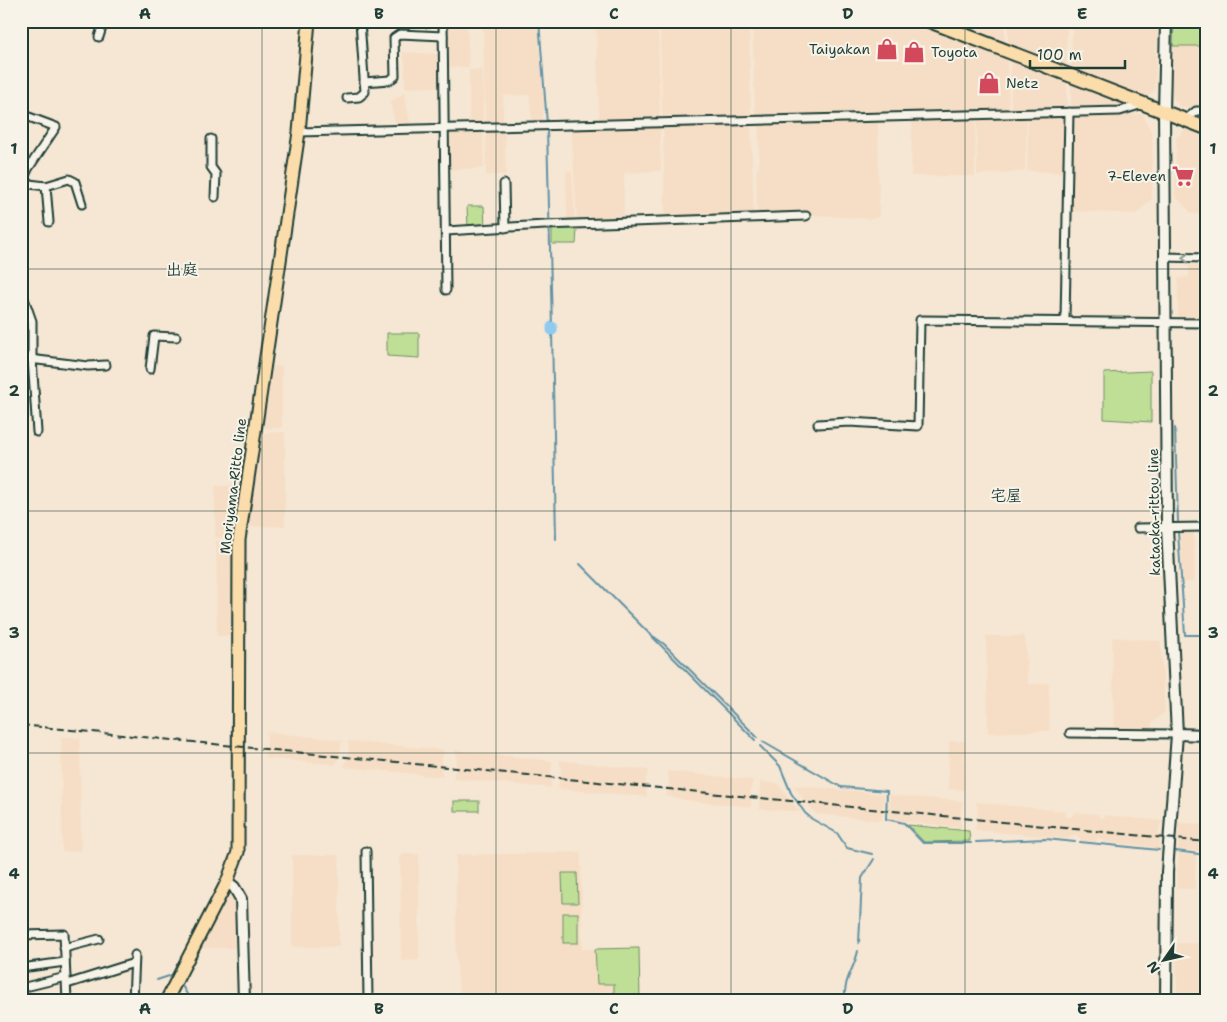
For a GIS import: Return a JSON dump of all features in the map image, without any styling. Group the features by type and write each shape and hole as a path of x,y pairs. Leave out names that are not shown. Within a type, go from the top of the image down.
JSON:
{"highway":[{"path":"929,21 1206,128"}],"main road":[{"name":"Moriyama-Ritto line","path":"166,1001 227,882 237,859 240,842 239,540 300,132 309,21"},
{"name":"kataoka-rittou line","path":"1166,21 1164,257 1167,527 1177,734 1167,872 1166,1001"},
{"path":"1177,734 1206,736"},
{"path":"227,882 234,887 240,898 244,1001"}],"street":[{"path":"100,37 104,21"},
{"path":"347,98 359,97 365,92 360,21"},
{"path":"443,21 446,290"},
{"path":"364,82 390,80 395,76 394,38 400,34 442,36"},
{"path":"300,132 1120,111 1144,104"},
{"path":"1186,120 1196,111 1206,111"},
{"path":"1065,320 1070,112"},
{"path":"21,114 56,127 28,169 21,184 46,186 69,179 75,182 82,204"},
{"path":"211,139 211,168 216,174 214,197"},
{"path":"504,184 505,228"},
{"path":"46,186 49,222"},
{"path":"446,232 550,225 806,216"},
{"path":"1164,257 1206,258"},
{"path":"21,290 30,313 33,329 32,359 37,432"},
{"path":"21,311 30,313"},
{"path":"818,424 849,422 918,426 920,320 1065,320 1206,323"},
{"path":"150,369 154,336 176,337"},
{"path":"21,358 88,366 106,365"},
{"path":"1138,528 1206,527"},
{"path":"1070,733 1177,734"},
{"path":"366,851 368,1001"},
{"path":"21,935 64,934 67,1001"},
{"path":"64,948 100,939"},
{"path":"117,1001 133,998 135,955"},
{"path":"21,968 65,962"},
{"path":"21,988 66,981 134,964"}],"shaded area":[{"path":"446,21 467,21 469,67 446,67"},
{"path":"483,21 495,25 537,21 544,100 543,121 532,121 529,95 503,96 503,122 485,123"},
{"path":"596,21 658,21 660,118 599,119"},
{"path":"660,21 749,21 751,116 662,117"},
{"path":"752,21 911,21 1007,59 1009,110 755,116"},
{"path":"947,21 1005,21 1005,44 962,27"},
{"path":"1008,21 1067,21 1066,68 1008,45"},
{"path":"1072,21 1158,21 1155,91 1146,97 1071,69"},
{"path":"1173,46 1206,46 1206,108 1180,107 1171,94"},
{"path":"402,52 439,54 439,87 405,88 405,64"},
{"path":"1010,59 1067,81 1067,109 1011,110"},
{"path":"469,70 483,70 483,123 469,123"},
{"path":"1071,82 1126,102 1123,108 1071,109"},
{"path":"404,93 411,126 396,127 390,102"},
{"path":"1143,114 1152,134 1152,199 1136,214 1070,211 1073,116"},
{"path":"1027,116 1025,171 977,175 977,118"},
{"path":"1028,116 1066,116 1065,173 1027,171"},
{"path":"976,117 975,176 911,176 912,120"},
{"path":"878,120 879,217 870,219 800,214 757,216 756,170 759,167 759,124 798,125 826,121"},
{"path":"748,124 751,127 754,216 665,219 663,126"},
{"path":"660,126 661,171 624,173 624,220 577,222 571,128"},
{"path":"1186,128 1206,135 1206,214 1192,214 1175,196 1176,138"},
{"path":"505,130 506,175 486,175 486,131"},
{"path":"483,131 484,168 447,170 446,133"},
{"path":"566,171 572,171 575,222 567,223"},
{"path":"1206,264 1206,319 1178,320 1178,278 1189,277 1189,265"},
{"path":"270,366 282,366 282,428 261,428"},
{"path":"285,432 285,526 247,527 260,433"},
{"path":"240,485 234,537 215,538 215,486"},
{"path":"1180,531 1194,531 1195,582 1183,582"},
{"path":"216,541 234,541 233,636 217,636"},
{"path":"986,636 1025,636 1028,684 1049,683 1050,731 988,733"},
{"path":"1112,637 1161,641 1165,712 1152,723 1152,729 1114,730"},
{"path":"266,732 342,740 339,758 335,765 264,758 267,741"},
{"path":"61,736 80,738 81,851 62,852"},
{"path":"348,741 444,750 441,768 443,777 344,767 349,750"},
{"path":"949,741 965,741 964,790 948,789"},
{"path":"455,750 552,761 551,788 453,779 457,760"},
{"path":"559,760 649,770 646,779 647,797 558,789 561,769"},
{"path":"667,771 753,780 751,807 689,801 666,796 669,781"},
{"path":"760,782 778,783 792,803 802,812 759,809"},
{"path":"793,785 884,794 882,821 815,814"},
{"path":"890,795 963,801 960,819 962,828 889,820"},
{"path":"976,802 1064,811 1067,817 1071,817 1075,812 1098,814 1101,819 1106,815 1162,821 1159,829 1160,848 1104,842 1099,838 1095,842 1081,840 1077,835 1073,835 1069,839 975,830 978,812"},
{"path":"1178,822 1206,825 1206,852 1178,850"},
{"path":"581,852 582,949 639,948 640,1001 460,1001 456,959 456,855"},
{"path":"400,854 419,854 419,960 401,961"},
{"path":"1179,854 1196,855 1195,889 1176,889"},
{"path":"292,855 339,855 339,947 292,947"},
{"path":"231,891 236,896 238,948 199,948"},
{"path":"1176,943 1206,943 1206,1001 1177,1001"}],"green space":[{"path":"1174,21 1206,21 1206,46 1173,46"},
{"path":"467,206 484,206 485,227 468,227"},
{"path":"577,228 576,244 552,244 552,229"},
{"path":"387,333 419,333 419,358 387,356"},
{"path":"1151,371 1151,422 1104,419 1104,373"},
{"path":"454,801 479,801 479,811 454,811"},
{"path":"908,825 969,831 970,841 924,842"},
{"path":"562,873 577,873 578,903 563,903"},
{"path":"563,913 578,913 578,943 563,943"},
{"path":"639,948 640,1001 614,1001 614,984 597,984 595,949"}],"waterway":[{"path":"539,21 547,124"},
{"path":"547,128 552,327"},
{"path":"552,330 556,539"},
{"path":"1175,428 1178,521"},
{"path":"1178,532 1185,635 1206,635"},
{"path":"580,564 755,740"},
{"path":"650,634 664,644 757,737"},
{"path":"763,742 841,787 887,791 886,819 904,823 923,843 971,843"},
{"path":"760,746 780,766 791,793 805,813 837,833 847,848 872,854"},
{"path":"976,842 1046,839 1075,842"},
{"path":"1080,842 1159,850"},
{"path":"1176,851 1206,855"},
{"path":"859,943 862,878 874,859"},
{"path":"845,1001 847,981 858,951"},
{"path":"157,980 172,975"},
{"path":"181,984 191,1001"}],"railway":[{"path":"21,725 1206,842"}],"place":[{"name":"Taiyakan","path":"887,49"},
{"name":"Toyota","path":"914,52"},
{"name":"Netz","path":"989,83"},
{"name":"7-Eleven","path":"1183,176"}],"district":[{"name":"出庭","path":"182,269"},
{"name":"宅屋","path":"1006,495"}]}
